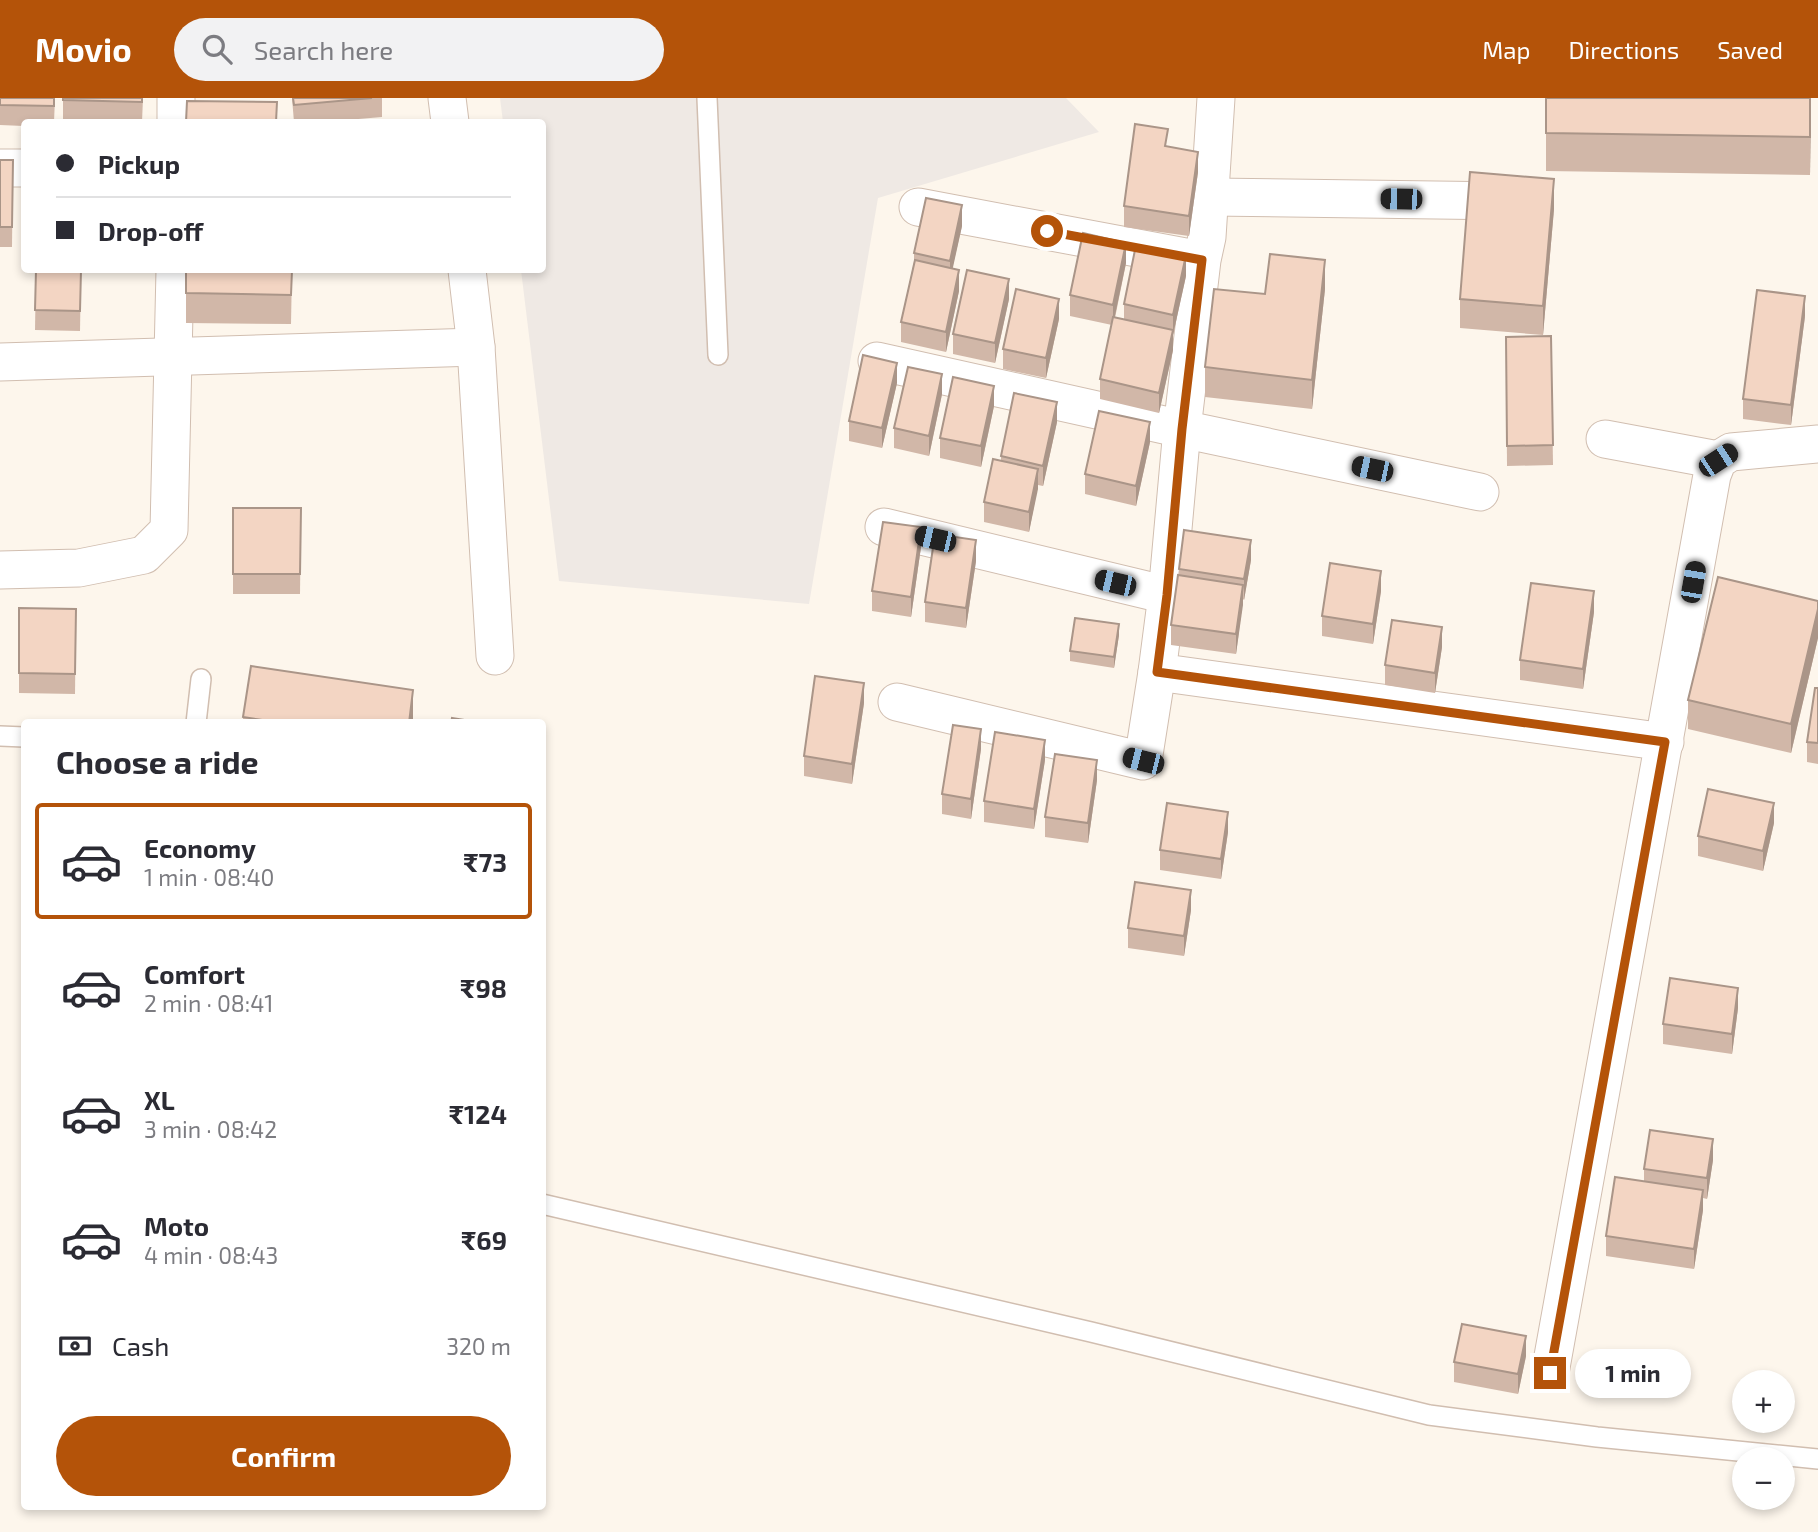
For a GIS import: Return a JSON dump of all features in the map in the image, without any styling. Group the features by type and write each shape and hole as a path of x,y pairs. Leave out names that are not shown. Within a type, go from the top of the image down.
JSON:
{"street":[{"path":"176,98 176,119"},
{"path":"447,98 450,119"},
{"path":"897,702 1143,761 1167,595 1182,429 1207,237 1216,98"},
{"path":"0,168 21,168"},
{"path":"1210,197 1510,201"},
{"path":"918,207 1202,260"},
{"path":"0,570 79,568 144,555 169,530 174,273"},
{"path":"467,273 477,346 495,656"},
{"path":"0,362 477,346"},
{"path":"877,361 1480,492"},
{"path":"1605,439 1718,460"},
{"path":"1550,1373 1712,475 1718,460 1731,452 1818,444"},
{"path":"884,527 1167,595"},
{"path":"1157,672 1665,742"}],"lane":[{"path":"707,98 718,355"},
{"path":"196,719 201,679"},
{"path":"0,736 21,737"},
{"path":"546,1204 1065,1325 1429,1415 1597,1437 1818,1459"}],"shaded area":[{"path":"500,98 1066,98 1099,132 878,198 809,604 559,581 521,273 546,273 546,119 503,119"}],"building":[{"path":"0,98 54,98 54,106 0,105"},
{"path":"142,98 142,102 63,100"},
{"path":"293,98 372,98 294,105"},
{"path":"1546,98 1810,98 1810,137 1546,133"},
{"path":"187,101 277,102 276,119 186,119"},
{"path":"1135,124 1168,129 1165,146 1198,152 1189,216 1124,206"},
{"path":"0,160 13,160 12,227 0,227"},
{"path":"1470,172 1554,179 1543,306 1460,299"},
{"path":"926,198 962,205 950,261 914,253"},
{"path":"1083,233 1126,243 1113,305 1070,295"},
{"path":"1136,245 1186,255 1173,315 1124,304"},
{"path":"1270,254 1325,260 1312,380 1205,367 1214,289 1265,294"},
{"path":"915,260 959,270 946,332 901,322"},
{"path":"967,270 1009,279 995,343 953,334"},
{"path":"36,273 81,273 80,311 35,310"},
{"path":"186,273 292,273 291,295 186,293"},
{"path":"1016,289 1059,299 1046,358 1003,349"},
{"path":"1757,290 1805,296 1791,405 1743,399"},
{"path":"1113,317 1173,330 1159,393 1100,379"},
{"path":"1551,336 1553,445 1507,446 1506,337"},
{"path":"863,355 897,363 882,428 849,421"},
{"path":"908,367 942,374 929,436 894,428"},
{"path":"953,377 994,386 981,446 940,438"},
{"path":"1014,393 1057,402 1043,466 1001,456"},
{"path":"1099,411 1150,422 1136,486 1085,474"},
{"path":"993,459 1038,469 1029,512 984,502"},
{"path":"233,508 301,508 300,574 233,574"},
{"path":"883,522 921,527 911,597 872,591"},
{"path":"1184,530 1251,540 1244,579 1179,569"},
{"path":"935,534 976,540 966,608 925,602"},
{"path":"1330,563 1381,571 1373,624 1322,616"},
{"path":"1178,575 1243,585 1236,634 1171,625"},
{"path":"1718,577 1818,601 1791,724 1688,700"},
{"path":"1531,583 1594,591 1583,669 1520,660"},
{"path":"19,608 76,609 75,674 19,673"},
{"path":"1075,618 1119,624 1114,657 1070,651"},
{"path":"1392,620 1442,627 1435,673 1385,665"},
{"path":"251,666 413,690 409,719 243,717"},
{"path":"815,676 864,683 852,764 804,756"},
{"path":"1815,688 1818,688 1818,743 1807,742"},
{"path":"953,725 981,729 971,799 942,794"},
{"path":"995,732 1045,740 1034,809 984,801"},
{"path":"1055,754 1097,760 1088,823 1045,817"},
{"path":"1708,789 1774,803 1763,851 1698,836"},
{"path":"1167,803 1228,812 1221,859 1160,850"},
{"path":"1135,882 1191,890 1184,936 1128,928"},
{"path":"1670,978 1738,988 1732,1034 1663,1024"},
{"path":"1650,1130 1713,1139 1707,1178 1644,1169"},
{"path":"1615,1177 1703,1190 1694,1249 1606,1236"},
{"path":"1462,1324 1526,1336 1518,1374 1454,1362"}],"route":[{"path":"1047,231 1202,260 1157,672 1665,742 1550,1373"}]}
